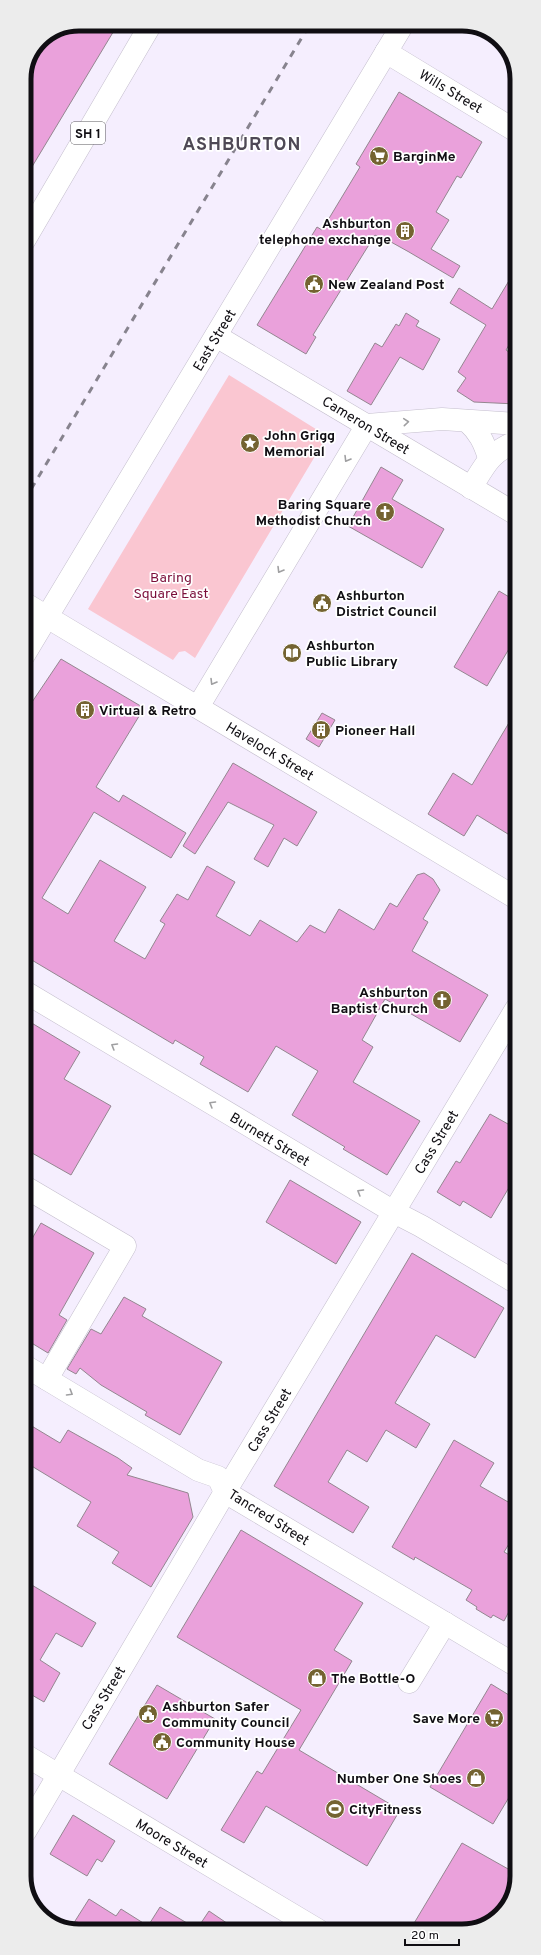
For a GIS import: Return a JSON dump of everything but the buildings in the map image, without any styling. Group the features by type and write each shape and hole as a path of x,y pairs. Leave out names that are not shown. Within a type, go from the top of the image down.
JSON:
{"main road":[{"name":"SH 1","path":"31,224 147,31"},
{"name":"East Street","path":"31,644 398,31"},
{"name":"Wills Street","path":"386,52 510,126"},
{"name":"Cameron Street","path":"216,336 510,511"},
{"path":"198,707 367,426 442,419 510,424"},
{"path":"468,421 478,431 484,441 489,458"},
{"path":"471,488 489,458 505,446 510,444"},
{"name":"Havelock Street","path":"31,608 510,894"},
{"name":"Burnett Street","path":"31,996 394,1212 421,1226 510,1279"},
{"name":"Cass Street","path":"31,1822 225,1492 510,1019"},
{"path":"31,1191 126,1246 47,1379"},
{"name":"Tancred Street","path":"31,1370 198,1470 218,1477 225,1492 510,1662"},
{"path":"409,1682 445,1623"},
{"name":"Moore Street","path":"31,1759 308,1924"}],"green space":[{"name":"Baring Square East","path":"229,375 327,436 195,658 185,651 179,652 173,660 88,609"}],"railway":[{"path":"31,489 306,31"}],"place":[{"name":"BarginMe","path":"379,156"},
{"name":"Ashburton telephone exchange","path":"405,231"},
{"name":"New Zealand Post","path":"314,284"},
{"name":"John Grigg Memorial","path":"250,443"},
{"name":"Baring Square Methodist Church","path":"385,512"},
{"name":"Ashburton District Council","path":"322,603"},
{"name":"Ashburton Public Library","path":"292,653"},
{"name":"Virtual & Retro","path":"85,710"},
{"name":"Pioneer Hall","path":"321,730"},
{"name":"Ashburton Baptist Church","path":"442,1000"},
{"name":"The Bottle-O","path":"317,1678"},
{"name":"Ashburton Safer Community Council","path":"148,1714"},
{"name":"Save More","path":"494,1718"},
{"name":"Community House","path":"162,1742"},
{"name":"Number One Shoes","path":"476,1778"},
{"name":"CityFitness","path":"335,1809"}],"district":[{"name":"ASHBURTON","path":"242,144"}]}
